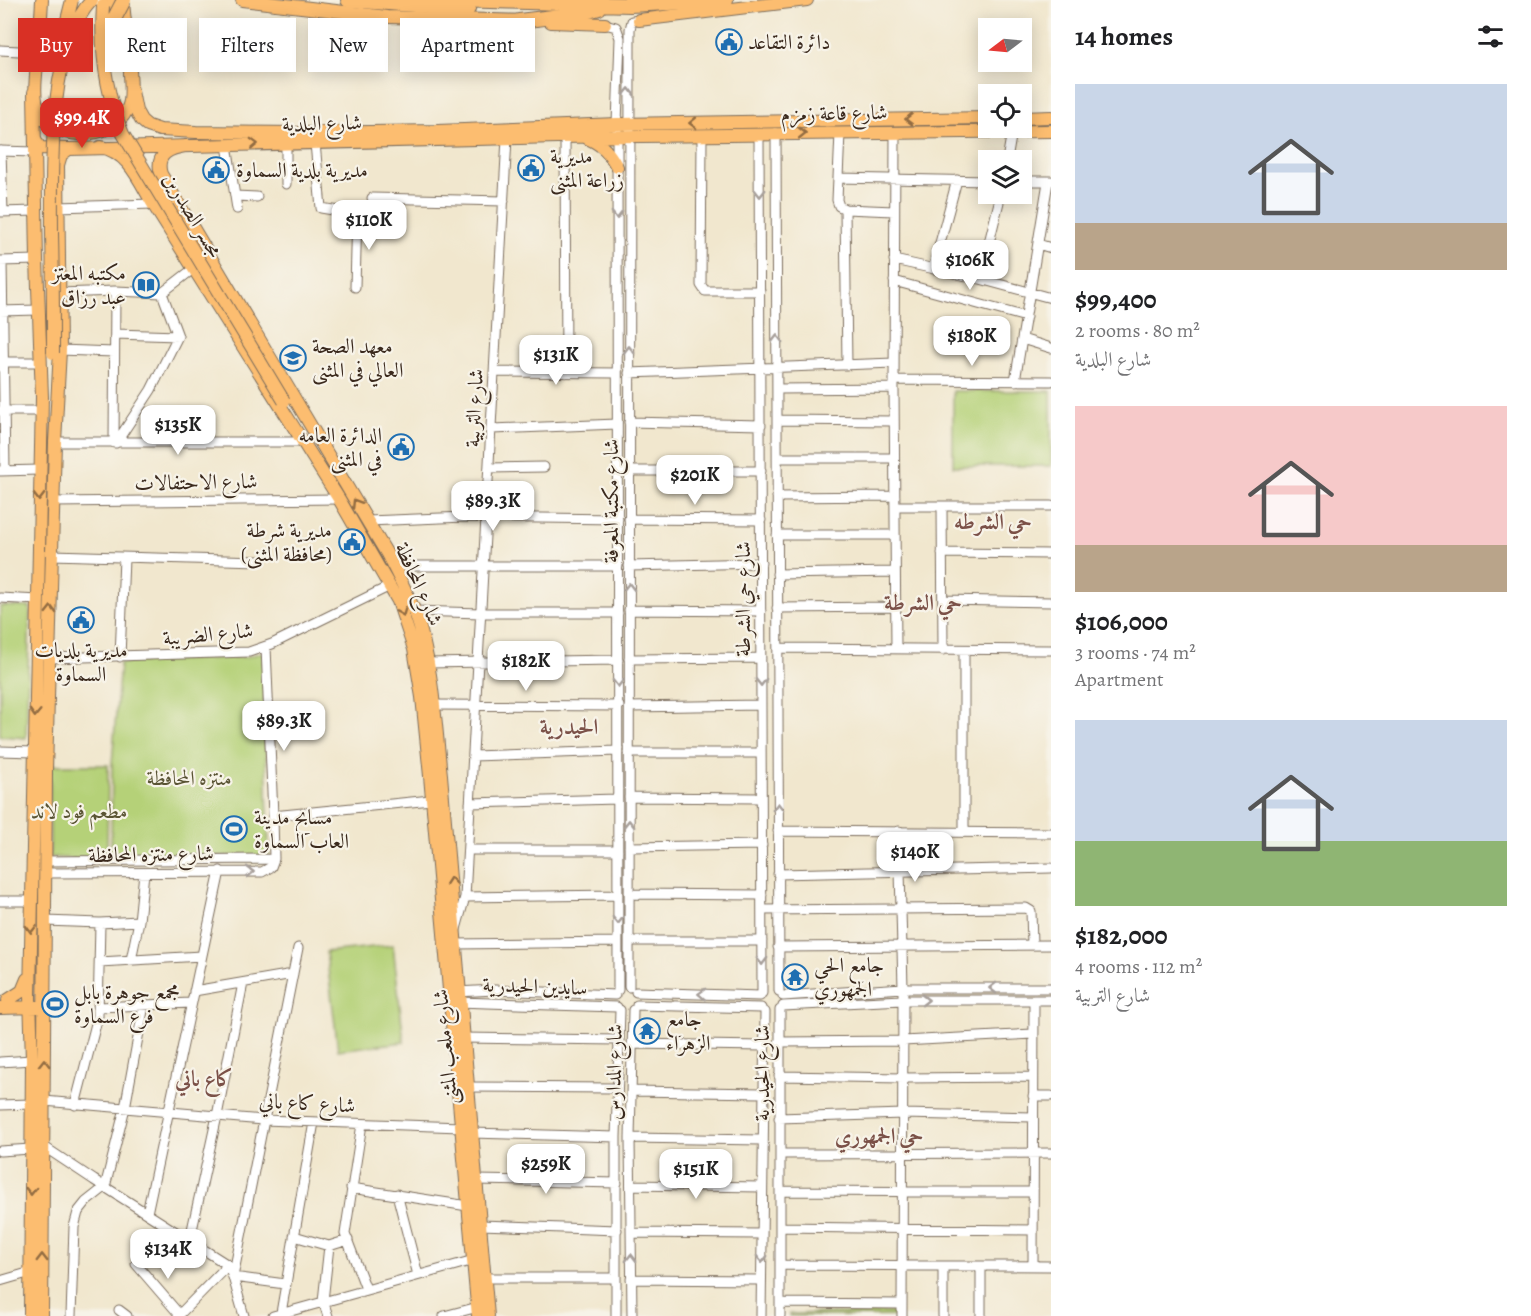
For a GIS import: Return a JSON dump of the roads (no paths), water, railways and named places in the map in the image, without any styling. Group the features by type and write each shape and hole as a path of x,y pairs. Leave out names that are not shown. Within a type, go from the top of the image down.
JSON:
{"highway":[{"path":"114,18 123,0"},
{"path":"348,0 449,8 555,9 614,4"},
{"path":"455,0 664,5 726,0"},
{"path":"535,19 578,14 614,4"}],"main road":[{"path":"41,18 42,0"},
{"path":"42,1316 37,1148 38,1000 45,921 57,405 50,354 46,131 55,69 72,0"},
{"path":"50,354 54,120 70,35 78,16 92,0"},
{"name":"مجسر الصدرين","path":"103,0 103,61 110,99 123,134 286,399 310,426"},
{"name":"مجسر الصدرين","path":"109,0 109,18"},
{"path":"123,0 124,18"},
{"path":"125,18 126,11 134,0"},
{"path":"242,0 331,11 431,18"},
{"path":"287,0 438,18"},
{"path":"639,20 807,0"},
{"path":"535,22 605,24"},
{"path":"36,72 34,92 38,310 50,354"},
{"name":"مجسر الصدرين","path":"113,72 117,97 133,141 286,399 300,438"},
{"path":"34,92 37,109 47,123 62,131 85,134 107,129 119,121 129,105 129,72"},
{"path":"130,86 144,139 141,144 131,147"},
{"name":"شارع البلدية","path":"139,116 148,126 160,130 480,134 507,138 583,136 623,130"},
{"path":"1032,118 1051,117"},
{"name":"شارع قاعة زمزم","path":"623,130 702,135 730,128 759,134 895,132 978,120"},
{"name":"شارع قاعة زمزم","path":"623,130 942,125 978,128"},
{"name":"شارع البلدية","path":"35,137 41,148 69,149 315,143 480,134 623,130"},
{"name":"شارع قاعة زمزم","path":"1032,131 1051,131"},
{"path":"182,146 171,144 171,140 219,137 244,132"},
{"path":"583,136 609,151 617,167"},
{"path":"182,146 162,156 159,162 161,174 284,378 310,426"},
{"path":"100,147 114,150 124,158 300,438"},
{"path":"37,1102 32,1060 32,1035 38,1000 31,957 31,902 39,600 39,470 42,397 60,292 59,161 61,155 69,149"},
{"path":"35,187 39,177 47,173 54,175 58,185"},
{"name":"شارع المحافظة","path":"310,426 368,521 414,610 427,663 434,705 435,776"},
{"name":"شارع المحافظة","path":"300,438 390,586 404,616 414,649 435,776"},
{"name":"شارع ملعب المثنى","path":"435,776 431,800 455,997 478,1311"},
{"name":"شارع ملعب المثنى","path":"435,776 456,937 455,997 464,1038 467,1087 466,1130 476,1180 471,1201 480,1225 488,1316"},
{"path":"4,1004 22,991 26,985 31,957"},
{"path":"4,1004 38,1000"},
{"path":"4,1004 20,1011 27,1020 32,1035"},
{"path":"30,1316 37,1148"}],"street":[{"name":"شارع مكتبة المعرفة","path":"633,990 629,942 629,753 618,660 617,167 630,71 630,27 632,21 639,20"},
{"path":"605,24 614,25 619,32 618,70 623,130"},
{"path":"0,50 18,51"},
{"path":"618,70 630,71"},
{"name":"شارع مكتبة المعرفة","path":"617,993 618,751 629,659 629,373 623,130"},
{"path":"895,132 896,649"},
{"name":"شارع حي الشرطة","path":"776,133 778,947 781,1001"},
{"path":"840,133 837,202 841,208 894,211"},
{"name":"شارع حي الشرطة","path":"759,134 761,994"},
{"path":"702,135 701,285 705,291 714,292 760,291"},
{"path":"565,136 566,373"},
{"name":"شارع التربية","path":"456,937 465,897 468,850 507,138"},
{"path":"286,143 286,184"},
{"path":"315,143 321,208 357,214 355,287"},
{"path":"227,145 237,209"},
{"path":"35,152 0,151 2,212 36,211"},
{"path":"838,178 978,180"},
{"path":"933,269 957,180"},
{"path":"1016,381 1050,182 1032,181"},
{"path":"235,196 257,196"},
{"path":"372,198 504,201"},
{"path":"58,207 153,204"},
{"path":"980,279 999,204"},
{"path":"845,209 847,365"},
{"path":"1038,244 1051,248"},
{"path":"36,260 1,261 2,471 39,470"},
{"path":"894,260 1051,298"},
{"path":"60,292 162,293 193,269"},
{"path":"894,281 1026,317"},
{"path":"115,291 115,443"},
{"path":"115,443 151,390 178,336 162,293"},
{"path":"1,311 38,310"},
{"path":"115,334 178,336"},
{"path":"1022,339 1051,348"},
{"path":"2,362 50,354 114,352"},
{"path":"629,373 894,363"},
{"path":"494,372 617,373"},
{"path":"777,389 1051,381"},
{"path":"2,411 42,411"},
{"path":"777,420 894,421"},
{"path":"629,422 761,425"},
{"path":"492,429 617,424"},
{"path":"55,442 115,443 300,438"},
{"path":"777,458 894,458"},
{"path":"489,468 544,467"},
{"path":"617,470 761,471"},
{"path":"777,497 895,501 942,506 1051,506"},
{"name":"شارع الاحتفالات","path":"53,502 339,499"},
{"path":"942,506 943,650"},
{"path":"368,521 465,517 618,519"},
{"path":"629,519 760,520"},
{"path":"777,535 895,535"},
{"path":"942,553 1051,554"},
{"path":"52,555 259,561"},
{"path":"120,657 124,558"},
{"path":"629,566 761,563"},
{"path":"393,566 618,566"},
{"path":"777,574 895,572"},
{"name":"شارع الضريبة","path":"50,658 240,653 266,647 390,586"},
{"path":"761,596 777,596"},
{"path":"0,598 39,600"},
{"path":"943,600 1051,602"},
{"path":"777,608 895,607"},
{"path":"414,610 481,613 618,613"},
{"path":"629,610 761,611"},
{"path":"266,647 274,859"},
{"path":"778,648 1051,650"},
{"path":"964,650 964,832"},
{"path":"629,659 761,658"},
{"path":"427,663 618,660"},
{"path":"434,705 624,707 761,705"},
{"path":"762,727 778,727"},
{"path":"0,751 34,752"},
{"path":"473,756 618,751"},
{"path":"629,753 761,753"},
{"path":"629,797 761,798"},
{"path":"470,803 618,799"},
{"path":"273,816 431,800"},
{"path":"778,831 1051,833"},
{"path":"899,831 903,988 902,1316"},
{"path":"629,847 762,845"},
{"path":"468,850 618,850"},
{"name":"شارع منتزه المحافظة","path":"274,859 271,867 262,872 144,873 45,867 274,859"},
{"path":"778,874 1051,868"},
{"path":"147,1213 220,872"},
{"path":"131,960 144,873"},
{"path":"629,894 762,895"},
{"path":"465,897 618,895"},
{"path":"0,901 31,902"},
{"path":"762,910 1026,908 1031,911 1032,945"},
{"path":"45,921 138,921"},
{"path":"75,1105 99,1007 100,922"},
{"path":"456,937 618,942"},
{"path":"629,942 762,941"},
{"path":"778,947 1051,945"},
{"path":"233,1277 298,948"},
{"path":"100,962 201,956"},
{"path":"194,991 293,974"},
{"path":"190,1239 243,983"},
{"path":"781,1001 903,988 1051,988"},
{"path":"781,1001 773,1013 763,1010 635,1007 627,1011 618,1008 614,1001 617,993 633,990 761,994 769,989 781,1001 1051,1000"},
{"name":"سايدين الحيدرية","path":"455,997 495,990 617,993"},
{"path":"633,990 639,998 635,1007"},
{"path":"761,994 759,1002 763,1010"},
{"name":"سايدين الحيدرية","path":"455,997 618,1008"},
{"path":"1032,1266 1034,1000"},
{"name":"شارع الحيدرية","path":"780,1316 779,1042 781,1001"},
{"path":"99,1007 191,1003"},
{"path":"71,1316 74,1227 78,1212 86,1202 105,1187 125,1108 144,1005"},
{"name":"شارع المدارس","path":"632,1316 630,1138 635,1007"},
{"name":"شارع المدارس","path":"616,1316 618,1008"},
{"name":"شارع الحيدرية","path":"761,1316 763,1010"},
{"path":"779,1042 903,1041 1034,1034"},
{"path":"464,1038 619,1040"},
{"path":"632,1044 764,1046"},
{"path":"0,1062 32,1060"},
{"path":"779,1076 1033,1077"},
{"path":"467,1087 617,1088"},
{"path":"631,1090 763,1093"},
{"path":"1033,1096 1051,1096"},
{"name":"شارع كاع باني","path":"0,1105 37,1102 264,1120 616,1137"},
{"path":"779,1118 903,1114 1033,1117"},
{"path":"277,1315 285,1284 314,1122"},
{"path":"362,1124 345,1226 366,1289"},
{"path":"630,1138 762,1140"},
{"path":"0,1151 37,1148 190,1239 228,1265 244,1316"},
{"path":"780,1154 1051,1153"},
{"path":"476,1180 617,1183"},
{"path":"631,1185 762,1187"},
{"path":"351,1188 471,1201"},
{"path":"780,1191 1033,1192"},
{"path":"397,1194 418,1275"},
{"path":"480,1225 617,1230"},
{"path":"780,1227 1033,1230"},
{"path":"631,1233 762,1234"},
{"path":"294,1236 329,1246 348,1240"},
{"path":"328,1316 323,1301 329,1246"},
{"path":"277,1315 474,1260"},
{"path":"136,1264 179,1315 228,1265"},
{"path":"780,1265 1051,1266"},
{"path":"943,1266 944,1316"},
{"path":"981,1266 981,1316"},
{"path":"0,1281 32,1272"},
{"path":"233,1277 285,1284"},
{"path":"485,1278 616,1278"},
{"path":"631,1279 761,1280"},
{"path":"780,1303 902,1304"},
{"path":"444,1316 478,1311"}],"place":[{"name":"دائرة التقاعد","path":"729,42"},
{"name":"مديرية زراعة المثنى","path":"531,168"},
{"name":"مديرية بلدية السماوة","path":"216,170"},
{"name":"مكتبه المعتز عبد رزاق","path":"146,285"},
{"name":"معهد الصحة العالي في المثنى","path":"293,358"},
{"name":"الدائرة العامه في المثنى","path":"401,447"},
{"name":"مديرية شرطة (محافظة المثنى)","path":"352,542"},
{"name":"مديرية بلديات السماوة","path":"81,620"},
{"name":"مسابح مدينة العاب السماوة","path":"234,829"},
{"name":"جامع الحي الجمهوري","path":"795,977"},
{"name":"مجمع جوهرة بابل فرع السماوة","path":"55,1004"},
{"name":"جامع الزهراء","path":"647,1031"}],"district":[{"name":"حي الشرطه","path":"993,521"},
{"name":"حي الشرطة","path":"923,602"},
{"name":"الحيدرية","path":"569,726"},
{"name":"كاع باني","path":"204,1078"},
{"name":"حي الجمهوري","path":"879,1135"}],"park label":[{"name":"منتزه المحافظة","path":"189,778"},
{"name":"مطعم فود لاند","path":"79,811"}]}
